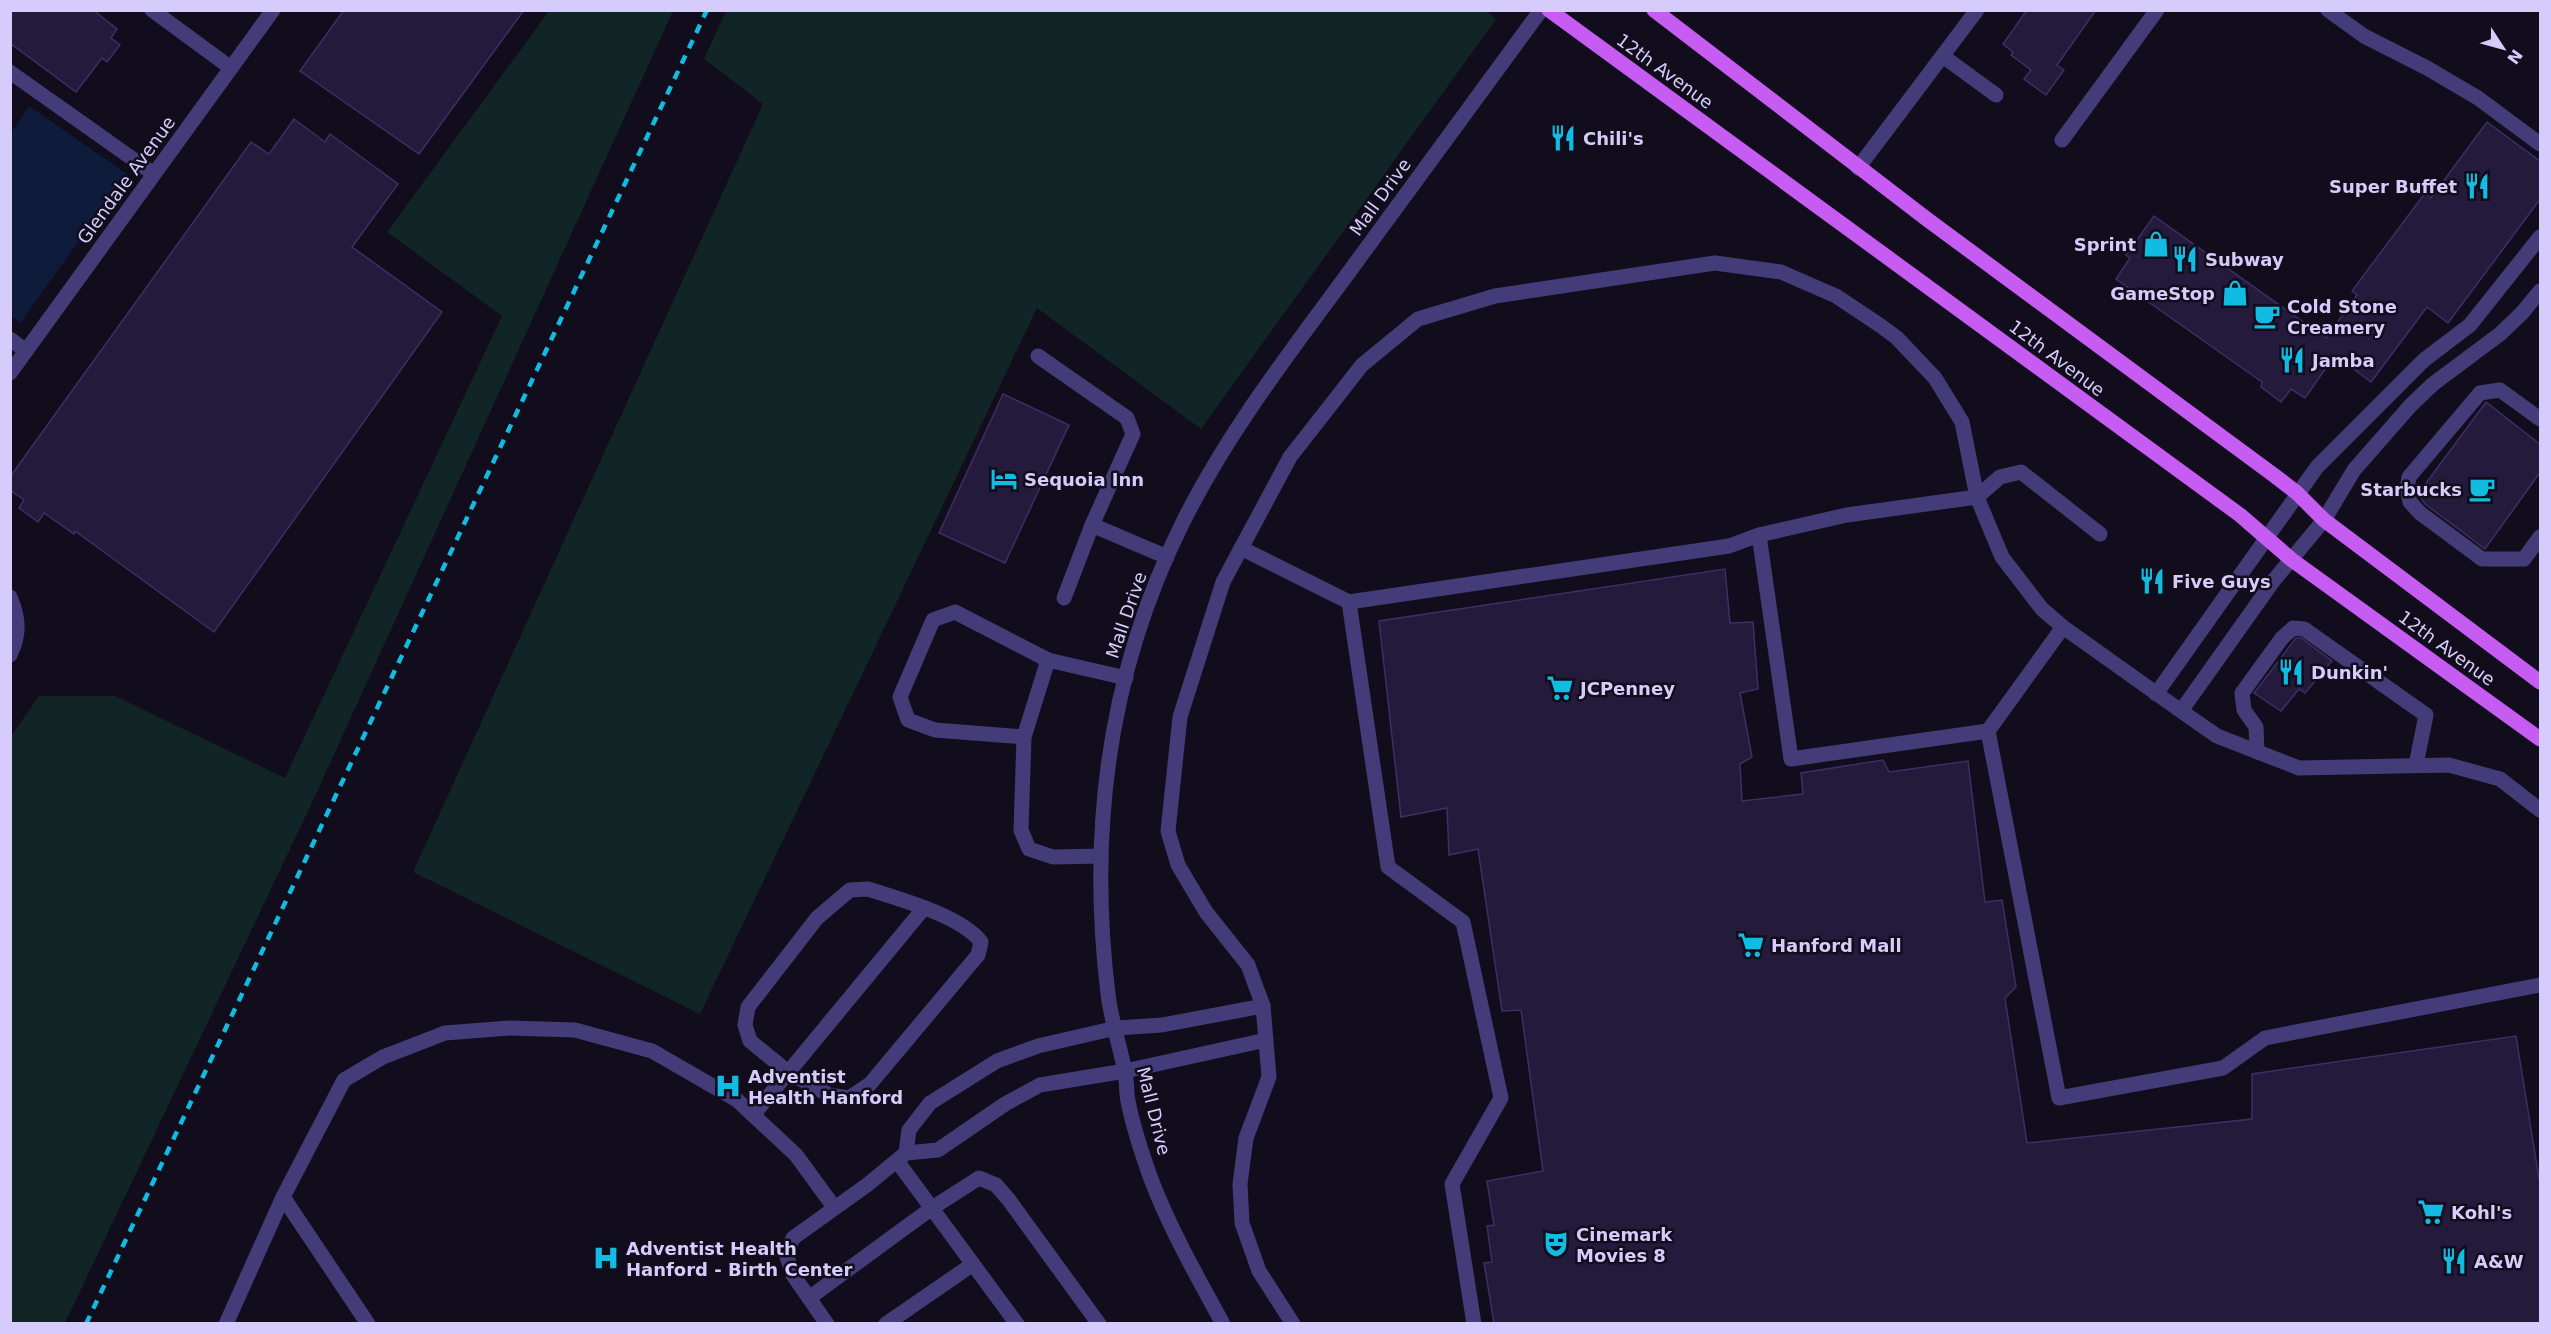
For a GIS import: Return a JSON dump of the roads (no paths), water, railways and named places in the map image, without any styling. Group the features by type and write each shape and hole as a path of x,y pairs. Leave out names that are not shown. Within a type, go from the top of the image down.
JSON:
{"main road":[{"name":"12th Avenue","path":"1549,10 2240,515 2292,560 2541,739"},
{"name":"12th Avenue","path":"1654,10 1858,168 2297,493 2324,519 2541,682"}],"street":[{"path":"152,10 231,68"},
{"name":"Glendale Avenue","path":"10,373 273,10"},
{"name":"Mall Drive","path":"1223,1323 1171,1225 1151,1178 1128,1101 1125,1071 1118,1052 1116,1028 1107,986 1100,904 1103,798 1107,764 1125,678 1139,629 1167,557 1210,471 1254,402 1541,10"},
{"path":"1858,168 1944,57 1977,10"},
{"path":"2062,140 2157,10"},
{"path":"2328,10 2364,36 2427,68 2478,98 2541,144"},
{"path":"1944,57 1996,94"},
{"path":"10,72 154,174"},
{"path":"2156,694 2268,538 2297,493 2338,444 2424,360 2470,325 2541,237"},
{"path":"1293,1323 1259,1271 1242,1222 1240,1184 1246,1138 1269,1077 1263,1006 1248,965 1206,912 1178,865 1168,831 1180,717 1223,582 1290,458 1362,365 1418,319 1495,296 1714,263 1781,272 1836,296 1897,338 1935,378 1962,422 1977,496 2002,557 2043,609 2063,627 2217,736 2299,768 2449,765 2499,779 2541,810"},
{"path":"2181,711 2274,580 2324,519 2354,470 2411,405 2433,384 2500,334 2541,291"},
{"path":"10,339 26,351"},
{"path":"1038,356 1127,418 1133,434 1092,525 1064,598"},
{"path":"2541,419 2500,390 2480,393 2409,477 2407,489 2410,501 2420,513 2482,559 2524,559 2541,537"},
{"path":"1241,548 1349,602 1729,546 1791,526 1847,515 1977,496 2000,477 2021,472 2100,534"},
{"path":"1092,525 1167,557"},
{"path":"1759,535 1791,759 1988,732"},
{"path":"10,597 18,623 15,644 10,655"},
{"path":"1349,602 1388,867 1463,921 1501,1098 1452,1184 1474,1323"},
{"path":"1024,737 935,730 908,720 900,697 933,620 956,612 1048,660 1125,678"},
{"path":"2063,627 1988,732 2059,1098 2223,1068 2265,1038 2541,985"},
{"path":"2258,752 2256,727 2244,710 2242,693 2282,638 2292,628 2304,629 2426,715 2416,765"},
{"path":"1048,660 1024,737 1021,830 1029,849 1053,857 1101,856"},
{"path":"867,889 924,908 974,933 981,942 978,955 870,1084 849,1098 829,1095 788,1072 750,1041 745,1025 748,1007 817,918 850,890 867,889"},
{"path":"753,1115 924,908"},
{"path":"1013,1322 932,1208 902,1157 909,1130 930,1103 997,1061 1038,1046 1116,1028 1162,1025 1263,1006"},
{"path":"226,1323 282,1197 344,1080 383,1057 446,1033 509,1028 575,1030 652,1051 736,1100 796,1155 834,1207"},
{"path":"827,1323 793,1275 786,1254 793,1238 902,1157 938,1150 1005,1104 1040,1085 1125,1071 1266,1040"},
{"path":"809,1298 932,1208 979,1178 996,1185 1099,1323"},
{"path":"282,1197 368,1323"},
{"path":"886,1323 973,1264"}],"water":[{"path":"29,106 127,174 20,323 11,316 11,133"}],"railway":[{"path":"86,1324 707,10"}],"place":[{"name":"Chili's","path":"1563,138"},
{"name":"Super Buffet","path":"2477,186"},
{"name":"Sprint","path":"2156,244"},
{"name":"Subway","path":"2185,259"},
{"name":"GameStop","path":"2235,293"},
{"name":"Cold Stone Creamery","path":"2267,316"},
{"name":"Jamba","path":"2292,360"},
{"name":"Sequoia Inn","path":"1004,479"},
{"name":"Starbucks","path":"2482,489"},
{"name":"Five Guys","path":"2152,581"},
{"name":"Dunkin'","path":"2291,672"},
{"name":"JCPenney","path":"1560,688"},
{"name":"Hanford Mall","path":"1751,945"},
{"name":"Adventist Health Hanford","path":"728,1086"},
{"name":"Kohl's","path":"2431,1212"},
{"name":"Cinemark Movies 8","path":"1556,1244"},
{"name":"Adventist Health Hanford - Birth Center","path":"606,1258"},
{"name":"A&W","path":"2454,1261"}]}
